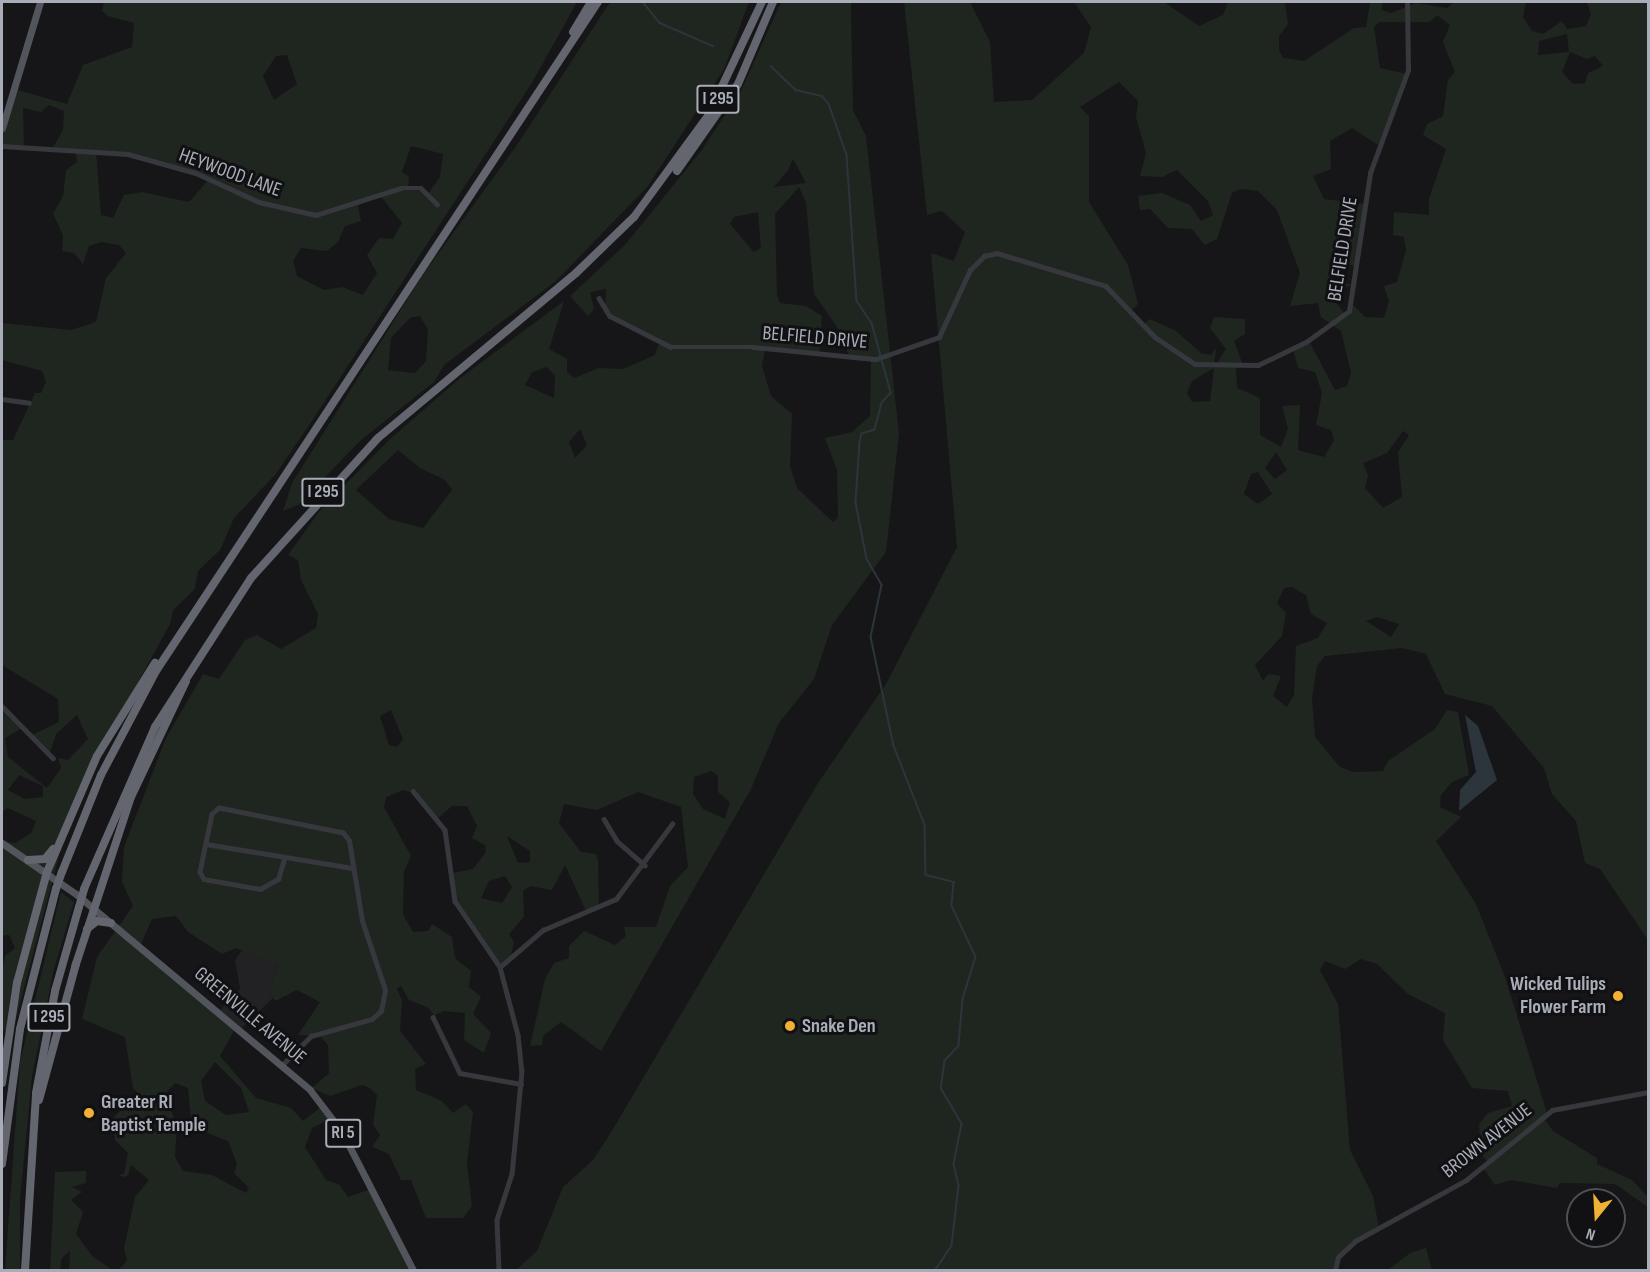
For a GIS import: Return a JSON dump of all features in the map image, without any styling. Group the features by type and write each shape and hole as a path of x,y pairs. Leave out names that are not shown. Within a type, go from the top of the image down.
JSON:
{"highway":[{"path":"540,91 591,2"},
{"name":"I 295","path":"2,1164 20,1029 56,889 114,748 176,640 598,2"},
{"name":"I 295","path":"25,1270 31,1130 51,1006 79,906 134,767 208,638 282,539 357,458 593,258 658,189 719,97 762,2"},
{"path":"658,189 720,115 773,2"},
{"path":"31,1130 92,907 139,777 208,638"},
{"path":"2,1083 17,983 47,872 63,830 111,730 176,640"},
{"path":"28,860 47,857 63,830"},
{"path":"75,967 90,925 111,923"}],"main road":[{"path":"2,128 40,2"},
{"name":"GREENVILLE AVENUE","path":"2,843 47,872 92,907 283,1064 342,1132 413,1270"}],"street":[{"name":"BELFIELD DRIVE","path":"599,298 610,316 671,346 753,347 862,360 890,357 939,337 970,270 991,253 1106,286 1155,337 1205,367 1258,364 1306,342 1351,305 1370,173 1408,70 1408,3"},
{"name":"HEYWOOD LANE","path":"2,146 128,154 196,173 259,202 316,215 345,211 401,188 421,188 437,204"},
{"path":"2,399 29,403"},
{"path":"2,706 53,758"},
{"path":"413,791 445,830 457,906 500,968 518,1035 521,1084 512,1174 498,1213 499,1270"},
{"path":"283,1064 311,1036 356,1027 372,1019 384,1004 381,966 368,943 352,868 349,842 336,829 219,808 210,818 204,879 256,890 278,879 284,859"},
{"path":"604,819 617,841 645,865"},
{"path":"500,968 543,930 614,900 645,865 672,824"},
{"path":"206,844 284,859 352,868"},
{"path":"433,1017 460,1073 521,1084"},
{"name":"BROWN AVENUE","path":"1335,1270 1338,1257 1355,1241 1466,1180 1552,1110 1648,1092"}],"shaded area":[{"path":"104,2 577,2 533,81 310,424 275,475 234,518 220,550 198,571 195,589 173,610 170,624 74,799 14,1026 8,1031 2,1030 2,972 5,956 15,948 9,935 2,936 2,841 16,843 32,832 36,821 8,808 2,812 2,714 6,709 24,727 5,738 8,757 47,788 61,768 58,758 68,760 88,739 77,715 56,734 50,753 32,735 59,722 58,699 2,665 2,440 13,440 35,393 41,393 46,382 42,371 2,360 2,323 71,330 96,322 106,278 126,253 119,245 101,242 89,246 83,264 74,253 62,251 63,235 53,214 63,196 66,170 77,162 75,149 52,149 63,130 64,111 49,105 41,112 23,108 24,148 2,146 2,127 14,89 67,104 83,65 132,47 134,23 108,16 102,11","holes":["287,55 297,84 274,100 263,76 276,56","411,146 443,154 440,177 428,194 408,187 409,177 402,172","96,151 136,156 208,180 189,202 142,192 124,195 113,218 101,215","379,194 402,223 393,239 379,238 367,255 377,273 363,295 342,287 324,290 297,276 293,261 301,248 327,251 338,242 345,226 361,221 358,206","19,775 43,786 43,797 25,799 8,790"]},
{"path":"610,2 749,2 724,69 648,186 556,281 444,365 435,381 360,441 298,505 283,511 292,483 422,276 519,142","holes":["420,316 428,330 426,361 415,373 388,370 391,338 410,318"]},
{"path":"781,2 851,2 853,110 866,136 899,433 886,552 832,625 814,679 779,723 751,789 601,1051 561,1022 543,1036 542,1045 530,1046 545,979 554,963 569,958 569,946 584,931 615,945 626,936 624,927 656,927 670,886 688,867 681,807 638,792 597,810 564,804 559,823 581,852 596,854 598,860 599,910 587,913 565,865 552,890 530,886 523,891 524,917 509,934 514,942 510,961 501,965 455,897 452,873 473,869 486,852 485,845 472,838 477,826 467,806 452,806 438,818 413,793 403,790 386,797 384,807 411,856 404,872 403,914 413,932 428,931 432,924 452,937 455,958 471,971 469,987 481,997 473,1014 491,1033 484,1053 464,1040 465,1013 443,1011 434,1016 429,1008 409,1000 401,986 397,989 402,1000 400,1031 426,1064 415,1069 416,1090 442,1101 453,1113 466,1104 473,1112 467,1163 472,1206 463,1218 426,1218 411,1180 401,1180 389,1154 372,1147 380,1135 373,1125 377,1095 370,1088 362,1085 330,1096 312,1088 329,1073 328,1045 320,1036 298,1035 320,1002 297,990 275,1001 269,991 278,965 236,948 222,954 188,932 176,916 152,919 141,944 237,1025 220,1056 256,1098 291,1108 303,1121 322,1106 332,1118 312,1128 305,1147 326,1180 340,1185 348,1197 371,1189 412,1270 118,1270 127,1261 124,1248 135,1197 149,1180 131,1165 128,1175 124,1177 118,1175 124,1174 128,1153 115,1140 113,1118 124,1107 140,1107 144,1099 133,1088 125,1037 82,1019 97,957 133,906 122,882 124,847 166,738 203,674 219,679 245,640 257,635 281,649 316,628 318,614 301,580 298,560 288,555 321,509 389,440 459,379 564,301 549,349 567,359 567,372 574,378 599,368 623,369 655,355 659,343 605,311 606,289 590,292 594,309 588,316 570,296 625,245 701,151 741,91","holes":["793,159 806,183 774,187 788,170","799,187 806,202 814,294 837,327 851,360 871,361 870,416 852,432 825,438 837,470 838,518 833,522 797,488 790,466 792,414 771,396 762,366 765,349 819,356 822,316 806,306 780,303 777,295 775,214","758,212 761,248 754,252 730,224 734,217","547,367 555,376 554,398 525,385 532,372","580,429 587,445 575,458 569,442","398,450 420,468 445,480 452,490 423,528 389,519 356,490","391,710 403,739 397,747 389,745 380,716","711,771 718,776 718,792 730,802 725,819 703,809 693,794 694,777","507,836 530,851 530,862 518,863","505,876 512,887 502,903 481,898 489,881","215,1062 241,1088 249,1112 226,1115 205,1101 201,1081","175,1083 188,1088 191,1120 200,1130 228,1141 237,1164 234,1173 249,1188 246,1193 212,1175 183,1171 175,1157 177,1124 164,1095"]},
{"path":"904,2 970,2 990,42 994,102 1032,100 1084,53 1091,27 1074,2 1164,2 1199,26 1223,15 1228,2 1285,2 1288,24 1279,36 1279,50 1283,58 1304,61 1354,28 1366,27 1370,2 1382,2 1382,10 1391,13 1416,3 1447,8 1454,2 1526,2 1523,17 1532,31 1543,34 1562,21 1567,29 1586,26 1591,14 1587,2 1648,2 1648,940 1600,869 1585,863 1576,821 1552,794 1544,768 1492,706 1445,694 1426,654 1402,648 1325,656 1317,666 1312,698 1315,737 1340,767 1353,772 1383,771 1388,761 1435,729 1447,710 1458,712 1469,775 1452,782 1441,795 1440,807 1461,817 1436,841 1476,904 1505,977 1547,1113 1543,1117 1553,1131 1597,1158 1597,1164 1632,1180 1648,1197 1648,1207 1626,1192 1626,1188 1615,1184 1560,1183 1557,1188 1511,1180 1495,1185 1483,1168 1488,1162 1481,1154 1479,1124 1488,1113 1512,1106 1508,1091 1472,1088 1443,1040 1445,1013 1408,994 1377,964 1361,959 1345,969 1325,961 1320,970 1338,1004 1350,1150 1373,1196 1379,1228 1338,1258 1335,1270 516,1270 537,1251 563,1187 593,1160 610,1134 818,783 886,684 957,547 931,253 954,261 965,232 942,211 927,215","holes":["1437,15 1450,25 1443,42 1455,72 1448,80 1443,116 1427,124 1423,135 1446,149 1429,199 1429,215 1394,212 1393,235 1404,237 1406,250 1397,282 1384,286 1389,301 1384,318 1365,317 1352,304 1345,314 1326,290 1336,281 1329,264 1332,254 1341,253 1346,264 1357,267 1365,204 1324,199 1313,176 1331,169 1330,141 1352,128 1378,145 1407,74 1380,68 1374,27 1379,22 1430,22","1567,34 1569,52 1538,55 1539,41","1570,52 1587,59 1595,56 1603,66 1588,73 1585,83 1573,84 1562,72","1119,82 1138,101 1136,117 1146,153 1140,176 1162,177 1177,170 1208,201 1213,215 1201,221 1190,205 1162,193 1138,196 1140,210 1150,209 1168,228 1192,229 1205,245 1217,239 1232,193 1241,189 1258,191 1277,210 1300,273 1290,306 1318,303 1321,317 1341,331 1351,373 1347,386 1335,390 1309,341 1293,350 1298,368 1315,372 1322,393 1316,425 1331,430 1334,440 1324,457 1298,450 1300,405 1282,406 1288,429 1281,447 1260,435 1260,398 1237,388 1236,368 1243,365 1234,341 1245,334 1245,319 1214,317 1210,328 1226,349 1214,368 1216,348 1211,355 1201,353 1176,331 1150,319 1142,326 1131,311 1138,304 1128,265 1089,202 1089,116 1080,107","1214,368 1210,401 1192,402 1187,393 1192,381","1403,431 1409,435 1398,452 1402,497 1383,508 1365,488 1368,475 1363,463 1387,453","1276,452 1287,470 1275,479 1265,468","1258,472 1272,494 1258,504 1244,494 1251,474","1292,587 1306,595 1311,614 1327,623 1318,638 1296,646 1294,695 1287,707 1273,696 1281,676 1268,674 1263,681 1255,665 1282,636 1286,613 1277,603 1284,588","1377,617 1399,624 1391,637 1366,621"]},
{"path":"1336,281 1354,285 1345,287"},
{"path":"1465,715 1478,726 1497,780 1459,811 1460,790 1476,772"},
{"path":"61,892 74,902 54,969 32,1076 20,1199 20,1270 5,1270 20,1062"},
{"path":"243,949 278,965 269,991 273,998 242,1028 220,1010 240,989 235,960"},
{"path":"86,1171 86,1183 72,1187 82,1192 71,1200 83,1212 76,1234 93,1257 113,1270 69,1270 70,1251 62,1258 60,1270 50,1270 55,1172"},
{"path":"1426,1248 1432,1270 1388,1270 1410,1253"}],"waterway":[{"path":"643,2 660,23 713,46"},
{"path":"771,66 796,90 822,96 829,104 847,155 857,301 872,323 891,393 882,403 875,430 862,434 860,442 856,503 867,559 882,585 871,637 894,746 925,825 926,875 954,882 952,906 976,957 963,999 959,1046 945,1061 941,1088 962,1124 954,1164 959,1186 952,1246 936,1270"}],"place":[{"name":"Wicked Tulips Flower Farm","path":"1618,996"},
{"name":"Snake Den","path":"790,1026"},
{"name":"Greater RI Baptist Temple","path":"89,1113"}]}
